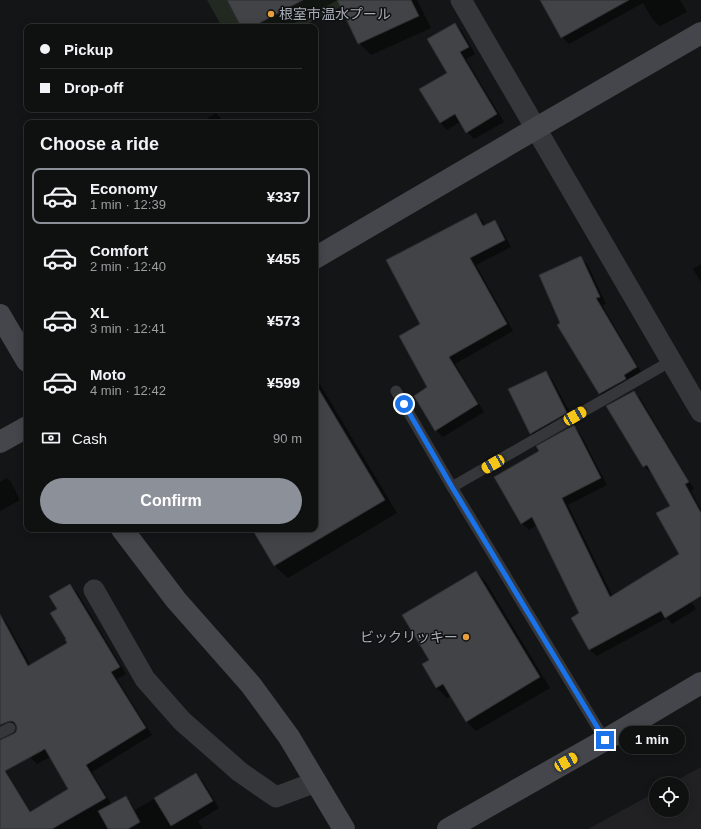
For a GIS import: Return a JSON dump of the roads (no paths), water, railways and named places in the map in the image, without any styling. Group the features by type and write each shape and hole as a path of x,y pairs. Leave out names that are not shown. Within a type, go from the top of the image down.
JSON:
{"street":[{"path":"461,0 701,412"},
{"path":"318,256 701,33"},
{"path":"0,315 24,356"},
{"path":"0,442 24,429"},
{"path":"124,532 176,600 250,685 289,737 344,829"},
{"path":"94,590 145,679 182,721 234,767 276,797 316,782"},
{"path":"448,829 605,740 701,683"}],"lane":[{"path":"452,487 671,360"},
{"path":"396,391 452,487 605,740"}],"place":[{"name":"根室市温水プール","path":"271,14"},
{"name":"ビックリッキー","path":"466,637"}]}
